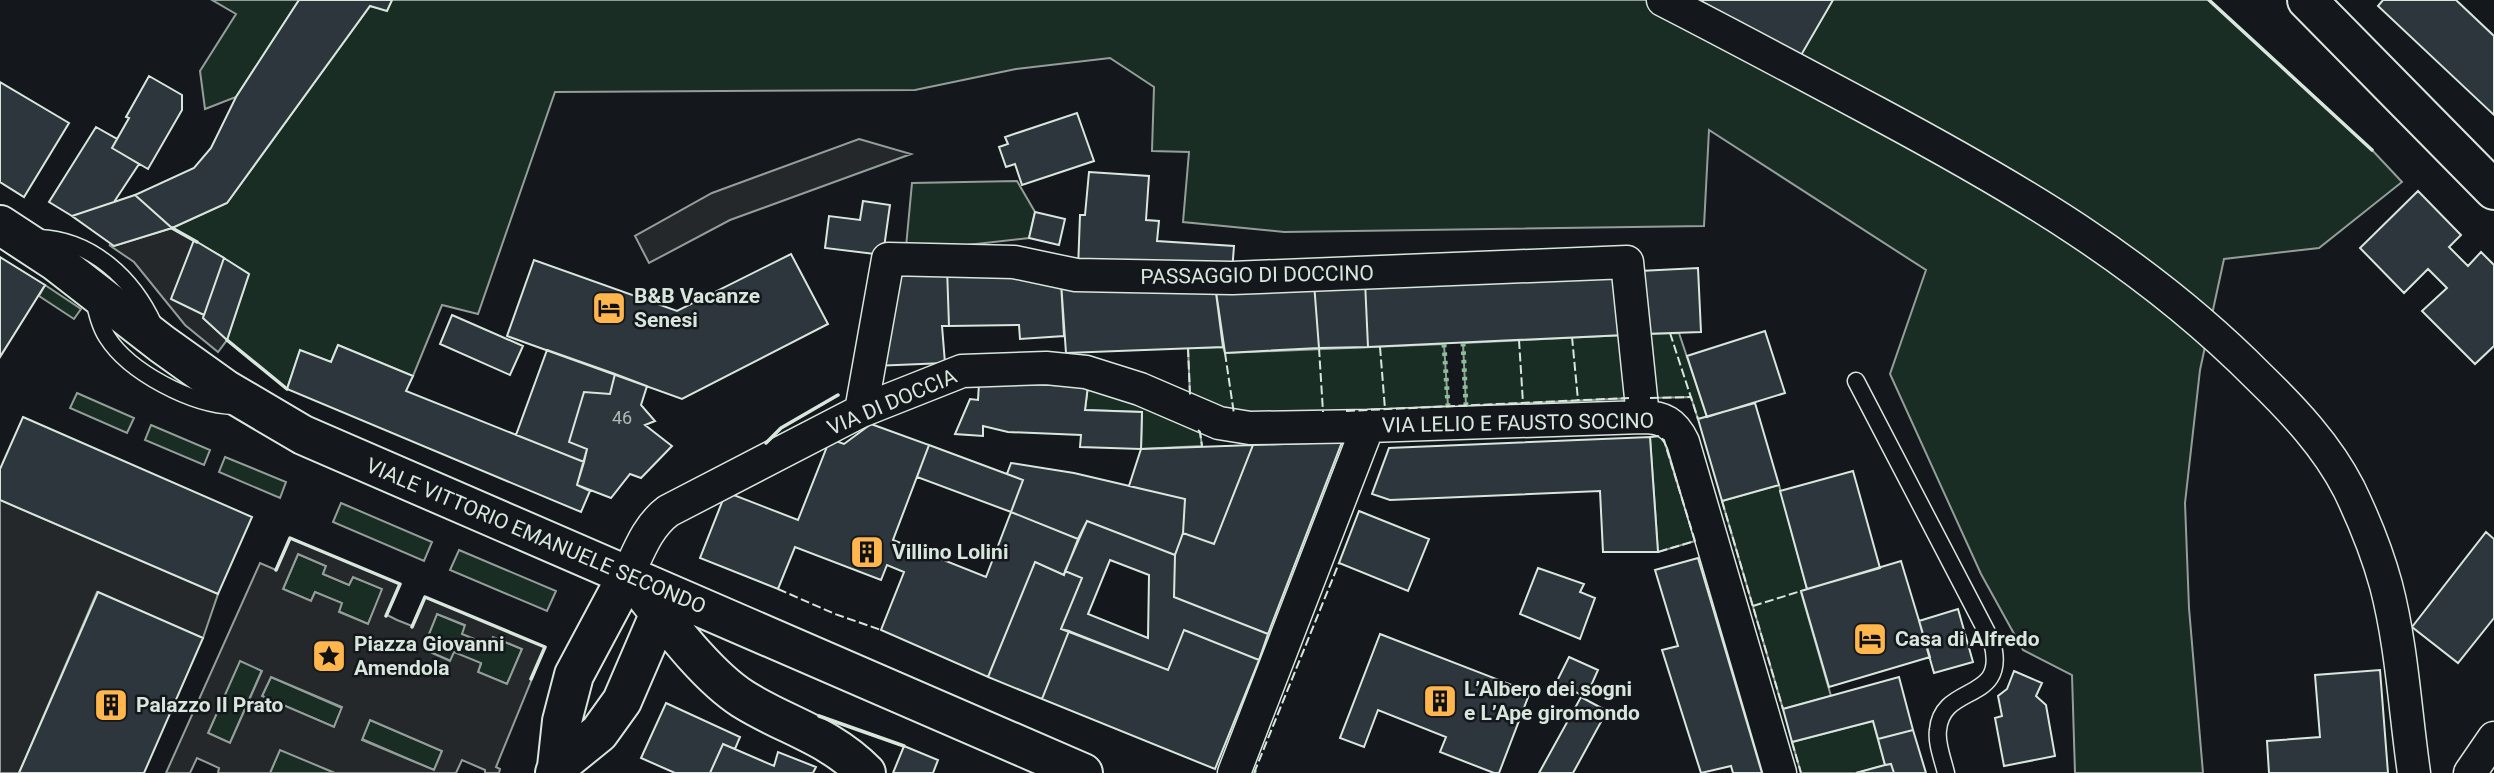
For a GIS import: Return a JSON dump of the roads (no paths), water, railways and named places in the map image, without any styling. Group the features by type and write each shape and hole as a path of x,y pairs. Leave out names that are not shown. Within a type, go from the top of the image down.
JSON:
{"main road":[{"path":"2307,0 2494,190"},
{"name":"VIALE VITTORIO EMANUELE SECONDO","path":"12,232 91,288 162,344 252,406 285,425 628,574"},
{"path":"556,770 562,721 574,674 628,574 664,602 708,669 741,698 832,744 848,754 866,773"},
{"path":"556,770 599,733 622,701 664,602"},
{"name":"VIALE VITTORIO EMANUELE SECONDO","path":"664,602 1083,773"}],"street":[{"path":"1663,0 1964,160 2057,216 2204,323 2281,399 2337,467 2379,559 2398,651 2414,773"},
{"name":"PASSAGGIO DI DOCCINO","path":"861,411 888,259 1014,262 1066,275 1232,278 1627,262 1643,417"},
{"name":"VIA DI DOCCIA","path":"628,574 643,541 660,517 668,511 861,411 962,371 1046,368 1086,372 1233,426 1368,426"},
{"name":"VIA LELIO E FAUSTO SOCINO","path":"1234,773 1368,426 1643,417 1667,420 1674,426 1682,442 1780,773"},
{"path":"2470,773 2494,738"}],"lane":[{"path":"12,232 76,245 111,267 137,294 162,344"},
{"path":"91,288 107,337 134,364 195,399 223,406 252,406"},
{"path":"1856,381 1996,654 1995,666 1983,686 1954,701 1944,709 1939,720 1937,733 1946,773"}],"place":[{"name":"B&B Vacanze Senesi","path":"609,308"},
{"name":"Villino Lolini","path":"867,552"},
{"name":"Casa di Alfredo","path":"1870,639"},
{"name":"Piazza Giovanni Amendola","path":"329,656"},
{"name":"L’Albero dei sogni e L’Ape giromondo","path":"1440,701"},
{"name":"Palazzo Il Prato","path":"111,705"}]}
